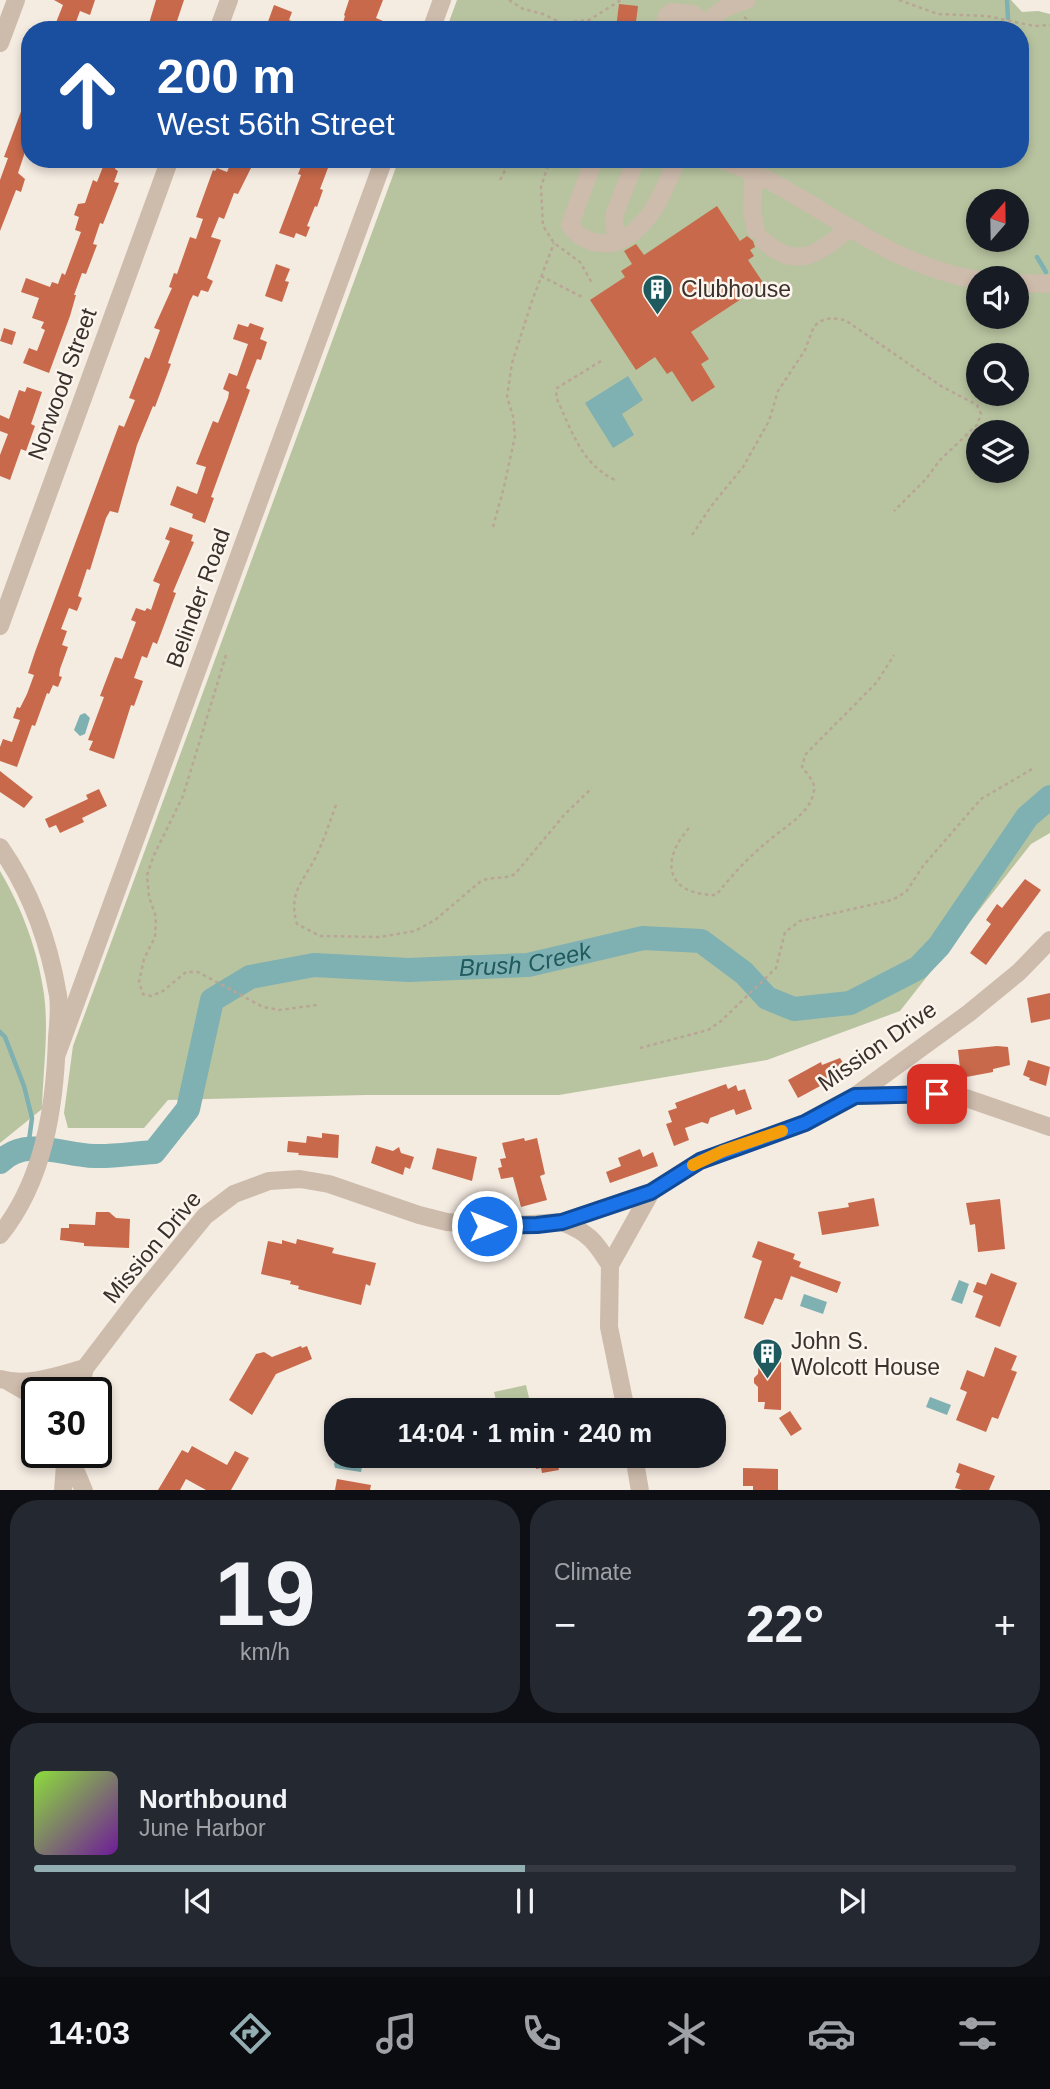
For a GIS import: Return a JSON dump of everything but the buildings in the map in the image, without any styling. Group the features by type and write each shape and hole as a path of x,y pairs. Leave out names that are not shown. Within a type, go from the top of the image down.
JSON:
{"street":[{"path":"0,43 16,0"},
{"path":"221,21 229,0"},
{"path":"434,21 442,0"},
{"path":"709,21 729,5 747,0"},
{"path":"666,21 671,12 693,14 699,21"},
{"name":"Norwood Street","path":"0,626 167,168"},
{"name":"Belinder Road","path":"57,1054 381,168"},
{"path":"591,168 570,225 576,233 591,241 607,244 617,242 637,230 648,219 659,202 673,168"},
{"path":"617,242 615,213 632,168"},
{"path":"746,168 898,256 931,269 966,277"},
{"path":"754,171 752,211 760,236 773,250 788,257 806,257 828,246 848,229"},
{"path":"1029,283 1050,284"},
{"path":"0,847 21,880 41,924 59,998 51,1111 39,1164 16,1216 0,1235"},
{"name":"Mission Drive","path":"83,1377 85,1368 205,1216 216,1206 247,1188 285,1179 316,1181 447,1222 501,1226 562,1222 651,1192 700,1161 805,1123 855,1096 969,1013 1018,972 1050,940"},
{"path":"855,1096 937,1094 964,1097 1050,1127"},
{"path":"624,1398 609,1327 610,1265 651,1192"},
{"path":"562,1222 587,1233 610,1265"},
{"path":"5,1380 45,1379 85,1368"},
{"path":"5,1380 21,1389"},
{"path":"63,1490 65,1468"},
{"path":"74,1468 84,1490"},
{"path":"636,1468 640,1490"}],"path":[{"path":"509,0 523,9 558,21"},
{"path":"580,21 589,20 621,0"},
{"path":"899,0 938,14 987,16 1010,21"},
{"path":"1029,25 1050,25"},
{"path":"500,180 506,168"},
{"path":"493,527 515,436 507,397 512,363 554,243"},
{"path":"541,276 584,298"},
{"path":"692,535 743,467 760,439 769,421 778,391 805,350 814,326 831,318 845,320 865,332 941,386 977,405 981,414 977,425 940,460 926,480 894,511"},
{"path":"601,361 557,388 556,397 586,458 603,474 615,480"},
{"path":"226,655 183,796 147,875 149,897 156,917 155,937 144,960 139,982 143,995 152,996 163,991 186,972 198,972 263,1007 279,1010 317,1005"},
{"path":"689,828 676,844 671,860 673,877 683,887 700,895 716,895 736,871 798,818 814,791 814,783 802,767 805,755 877,682 894,655"},
{"path":"640,1048 708,1030 729,1014 776,968 785,932 800,921 892,900 906,892 923,866 981,799 1034,768"},
{"path":"336,805 318,854 296,889 294,914 297,924 320,936 380,937 415,931 435,920 481,881 488,878 504,879 515,874 565,814 592,788"}],"green space":[{"path":"457,0 1011,0 1022,12 1038,11 1050,14 1050,833 1031,844 900,1011 767,1060 559,1095 366,1095 168,1100 144,1128 68,1128 64,1113 73,1046 396,168 1029,168 1029,21 449,21"},
{"path":"0,871 22,915 33,946 44,994 46,1022 42,1109 0,1143"},
{"path":"526,1385 529,1398 495,1398 494,1392"}],"water":[{"path":"628,376 643,400 622,414 634,435 613,448 585,403"},
{"path":"85,713 90,718 85,734 80,736 74,730 80,715"},
{"path":"959,1280 969,1284 962,1304 951,1300"},
{"path":"804,1294 827,1302 823,1314 800,1306"},
{"path":"930,1397 951,1405 947,1415 926,1407"},
{"path":"335,1468 362,1468 361,1472"}],"waterway":[{"path":"1007,0 1008,18"},
{"path":"1037,257 1046,272"},
{"name":"Brush Creek","path":"0,1162 10,1154 33,1148 94,1156 154,1152 188,1109 212,1000 250,977 314,965 409,970 528,965 643,938 701,941 744,973 767,998 794,1009 850,1003 918,968 939,946 1027,817 1050,797"},
{"path":"0,1032 5,1037 24,1086 32,1118 28,1148"}],"slow traffic":[{"path":"693,1165 723,1151 782,1131"}],"place":[{"name":"Clubhouse","path":"658,316"},
{"name":"John S. Wolcott House","path":"768,1381"}],"route":[{"path":"487,1226 562,1222 651,1192 700,1161 805,1123 855,1096 937,1094"}]}
